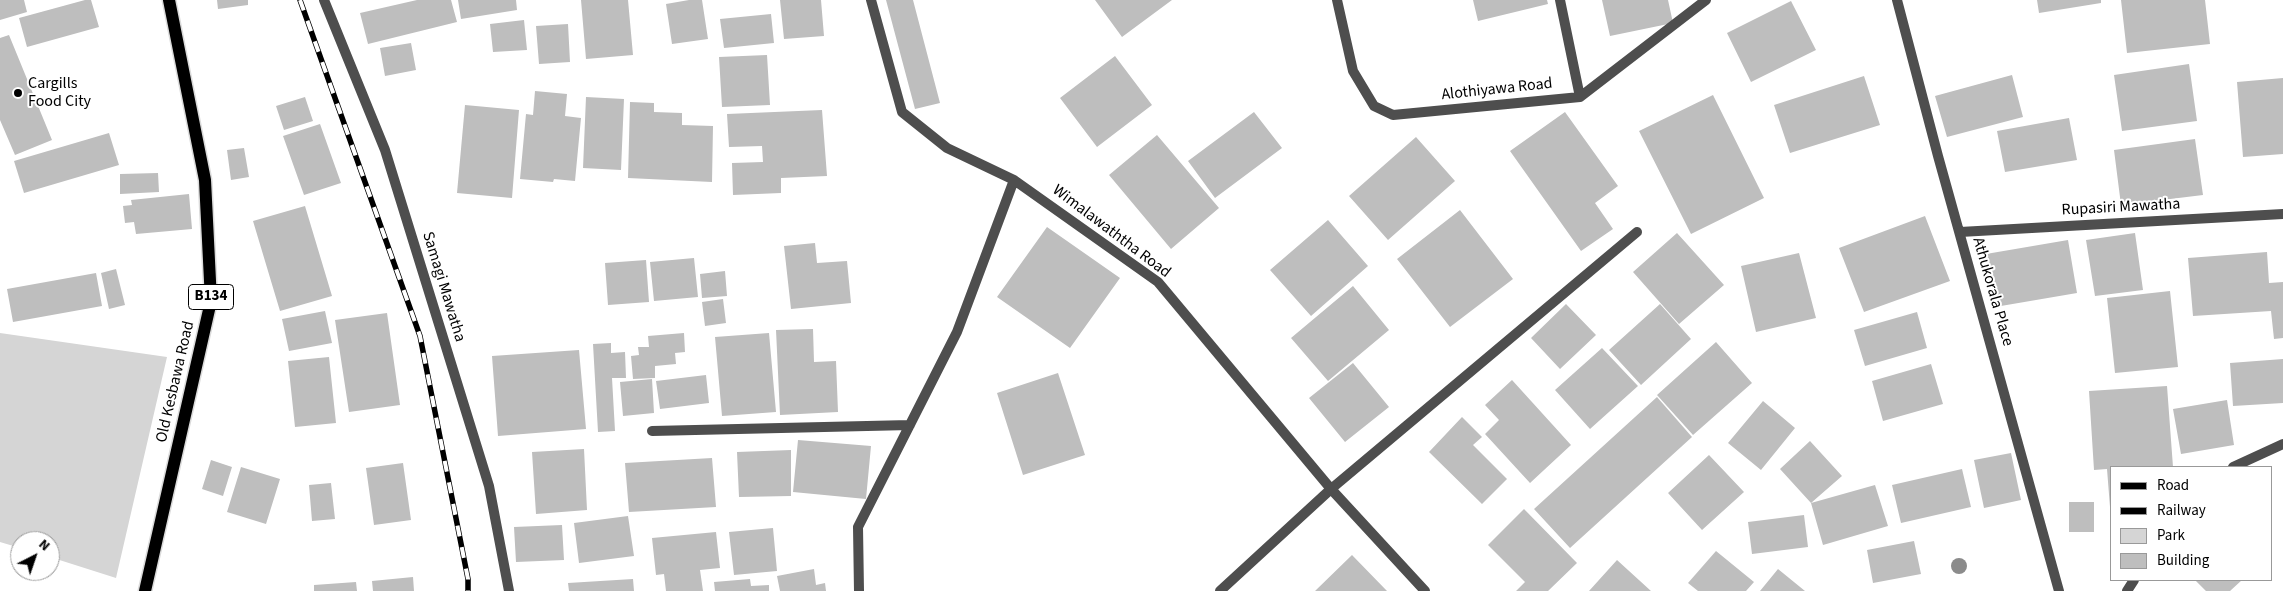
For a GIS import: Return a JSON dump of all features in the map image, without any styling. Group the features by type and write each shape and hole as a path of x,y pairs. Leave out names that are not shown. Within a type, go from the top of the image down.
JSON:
{"main road":[{"name":"Old Kesbawa Road","path":"145,591 211,301 205,180 169,0"}],"street":[{"name":"Samagi Mawatha","path":"324,0 385,150 488,486 509,591"},
{"name":"Wimalawaththa Road","path":"871,0 902,112 947,148 1014,180 1158,282 1331,489 1425,591"},
{"name":"Alothiyawa Road","path":"1337,0 1353,71 1374,106 1393,115 1580,97"},
{"path":"1560,0 1580,97 1706,0"},
{"name":"Athukorala Place","path":"1897,0 2060,591"},
{"path":"858,591 858,527 957,332 1014,180"},
{"name":"Rupasiri Mawatha","path":"1960,232 2283,214"},
{"path":"1220,591 1331,489 1638,232"},
{"path":"652,431 910,425"},
{"path":"2235,466 2283,444"}],"green space":[{"path":"0,333 167,357 116,578 60,560 60,531 10,531 10,545 0,542"}],"building":[{"path":"0,0 24,0 27,12 0,20"},
{"path":"91,0 99,27 27,47 19,18"},
{"path":"217,0 248,0 248,5 218,9"},
{"path":"417,0 451,0 457,22 368,44 360,13"},
{"path":"458,0 516,0 517,10 461,19"},
{"path":"581,0 628,0 633,55 586,59"},
{"path":"702,0 708,39 672,44 666,4"},
{"path":"780,0 821,0 824,36 784,39"},
{"path":"886,0 913,0 940,103 915,109"},
{"path":"1095,0 1172,0 1122,37"},
{"path":"1473,0 1547,0 1548,4 1478,21"},
{"path":"1602,0 1668,0 1673,23 1610,36"},
{"path":"2037,0 2101,0 2101,3 2039,13"},
{"path":"2121,0 2205,0 2210,44 2127,53"},
{"path":"1791,1 1816,50 1751,82 1727,33"},
{"path":"771,14 774,43 724,48 720,19"},
{"path":"524,20 527,50 493,52 490,24"},
{"path":"568,24 570,62 539,64 536,26"},
{"path":"9,35 52,140 15,155 0,120 0,38"},
{"path":"411,43 416,70 385,76 380,48"},
{"path":"767,55 770,105 722,107 719,57"},
{"path":"1115,56 1152,105 1097,147 1060,98"},
{"path":"2189,64 2197,121 2122,131 2114,75"},
{"path":"2012,75 2023,117 1947,137 1935,96"},
{"path":"1864,76 1880,125 1790,153 1774,105"},
{"path":"2283,78 2283,154 2243,157 2237,82"},
{"path":"535,91 567,94 565,116 581,118 575,181 554,179 553,182 520,179 526,114 533,115"},
{"path":"1713,95 1764,198 1691,234 1639,131"},
{"path":"305,97 313,121 284,130 276,106"},
{"path":"586,97 624,99 621,170 583,168"},
{"path":"630,102 654,103 654,112 682,113 682,125 713,126 712,182 628,178"},
{"path":"465,105 519,110 512,198 457,193"},
{"path":"822,110 827,176 781,178 781,193 733,195 732,163 763,162 762,146 729,147 727,114"},
{"path":"1254,112 1282,148 1215,198 1188,161"},
{"path":"1565,112 1618,186 1595,203 1613,229 1581,251 1510,151"},
{"path":"2069,118 2077,160 2005,172 1997,131"},
{"path":"320,124 341,183 304,195 283,136"},
{"path":"109,133 119,165 24,193 14,161"},
{"path":"1157,135 1219,208 1171,249 1109,175"},
{"path":"1416,137 1455,181 1388,240 1349,196"},
{"path":"2195,139 2203,195 2121,205 2114,150"},
{"path":"244,148 249,177 231,180 227,150"},
{"path":"158,173 159,192 120,194 120,174"},
{"path":"189,194 192,229 136,234 134,222 125,223 123,206 132,205 131,200"},
{"path":"305,206 332,296 280,311 253,221"},
{"path":"1460,210 1513,279 1450,327 1397,259"},
{"path":"1925,216 1950,281 1864,312 1839,248"},
{"path":"1328,220 1368,266 1311,316 1270,270"},
{"path":"1047,227 1120,278 1070,348 997,297"},
{"path":"1677,233 1724,285 1679,324 1633,272"},
{"path":"2135,233 2143,290 2095,296 2086,240"},
{"path":"2068,240 2077,293 1995,307 1986,254"},
{"path":"815,243 817,263 847,261 851,303 791,309 784,246"},
{"path":"2267,252 2269,283 2283,282 2283,338 2274,339 2271,311 2193,316 2188,258"},
{"path":"1799,253 1816,318 1756,332 1741,266"},
{"path":"694,258 698,297 654,301 650,262"},
{"path":"646,260 649,302 608,305 605,263"},
{"path":"116,269 125,305 109,309 101,273"},
{"path":"725,271 727,296 702,298 700,274"},
{"path":"96,273 102,306 13,322 7,289"},
{"path":"1353,286 1389,330 1328,381 1291,338"},
{"path":"2170,291 2178,367 2115,373 2107,298"},
{"path":"723,299 726,323 705,326 702,302"},
{"path":"1566,304 1596,335 1560,369 1531,338"},
{"path":"1660,304 1691,339 1641,385 1609,350"},
{"path":"325,311 332,343 289,351 282,319"},
{"path":"1917,312 1927,348 1865,366 1854,330"},
{"path":"387,313 400,405 349,412 335,320"},
{"path":"813,329 814,362 836,361 838,412 780,415 776,330"},
{"path":"684,333 685,352 675,353 676,364 655,366 655,378 633,379 631,356 639,355 638,347 649,347 648,336"},
{"path":"769,333 776,412 722,416 715,337"},
{"path":"1716,342 1752,383 1693,435 1657,395"},
{"path":"611,343 611,353 625,352 626,378 612,378 615,431 598,432 593,344"},
{"path":"1602,348 1638,386 1590,429 1555,390"},
{"path":"579,350 586,429 498,436 492,356"},
{"path":"329,357 336,423 295,427 288,361"},
{"path":"2283,359 2283,403 2233,406 2230,363"},
{"path":"1353,363 1389,407 1345,442 1309,398"},
{"path":"1931,364 1943,404 1883,421 1872,381"},
{"path":"1058,373 1085,455 1023,475 997,393"},
{"path":"706,375 709,403 660,409 656,381"},
{"path":"652,379 654,413 623,416 620,382"},
{"path":"1512,380 1571,445 1530,483 1485,434 1499,420 1485,405"},
{"path":"2167,386 2173,466 2110,466 2110,507 2107,469 2094,470 2089,391"},
{"path":"1657,397 1692,437 1570,548 1534,509"},
{"path":"2227,400 2234,445 2181,454 2173,409"},
{"path":"1763,401 1795,428 1761,470 1728,443"},
{"path":"1462,417 1482,437 1473,445 1507,479 1482,504 1429,452"},
{"path":"798,440 871,446 866,499 793,492"},
{"path":"1810,441 1842,476 1811,503 1780,469"},
{"path":"584,449 587,510 536,514 532,452"},
{"path":"791,450 791,496 739,497 737,452"},
{"path":"2011,453 2021,500 1984,508 1974,460"},
{"path":"1709,455 1744,492 1702,530 1668,493"},
{"path":"712,458 716,507 629,512 625,463"},
{"path":"211,460 232,467 223,496 202,489"},
{"path":"403,463 411,520 374,525 366,468"},
{"path":"241,467 280,479 266,524 227,512"},
{"path":"1962,469 1971,507 1901,523 1892,485"},
{"path":"331,483 335,519 312,521 309,485"},
{"path":"1875,485 1888,526 1823,545 1811,503"},
{"path":"2069,502 2094,502 2094,532 2069,532"},
{"path":"1524,509 1577,563 1548,591 1516,591 1525,582 1488,545"},
{"path":"1804,515 1808,547 1752,554 1748,522"},
{"path":"628,516 634,556 579,563 574,523"},
{"path":"562,525 564,560 516,562 514,527"},
{"path":"773,528 777,571 734,575 729,532"},
{"path":"716,532 720,568 700,570 703,591 666,591 664,574 656,575 652,538"},
{"path":"1914,541 1921,574 1873,583 1867,550"},
{"path":"1716,551 1754,582 1746,591 1698,591 1688,583"},
{"path":"1352,555 1387,591 1315,591"},
{"path":"1617,560 1651,591 1589,591"},
{"path":"814,569 816,585 825,583 826,591 780,591 777,576"},
{"path":"1778,569 1805,591 1760,591"},
{"path":"413,577 414,591 373,591 372,581"},
{"path":"633,579 634,591 569,591 568,583"},
{"path":"750,579 751,586 769,585 769,591 715,591 714,582"},
{"path":"2196,581 2241,581 2230,591 2206,591"},
{"path":"356,582 357,591 314,591 314,585"}],"railway":[{"path":"300,0 420,336 468,579 468,591"}],"place":[{"name":"Cargills Food City","path":"18,93"}]}
